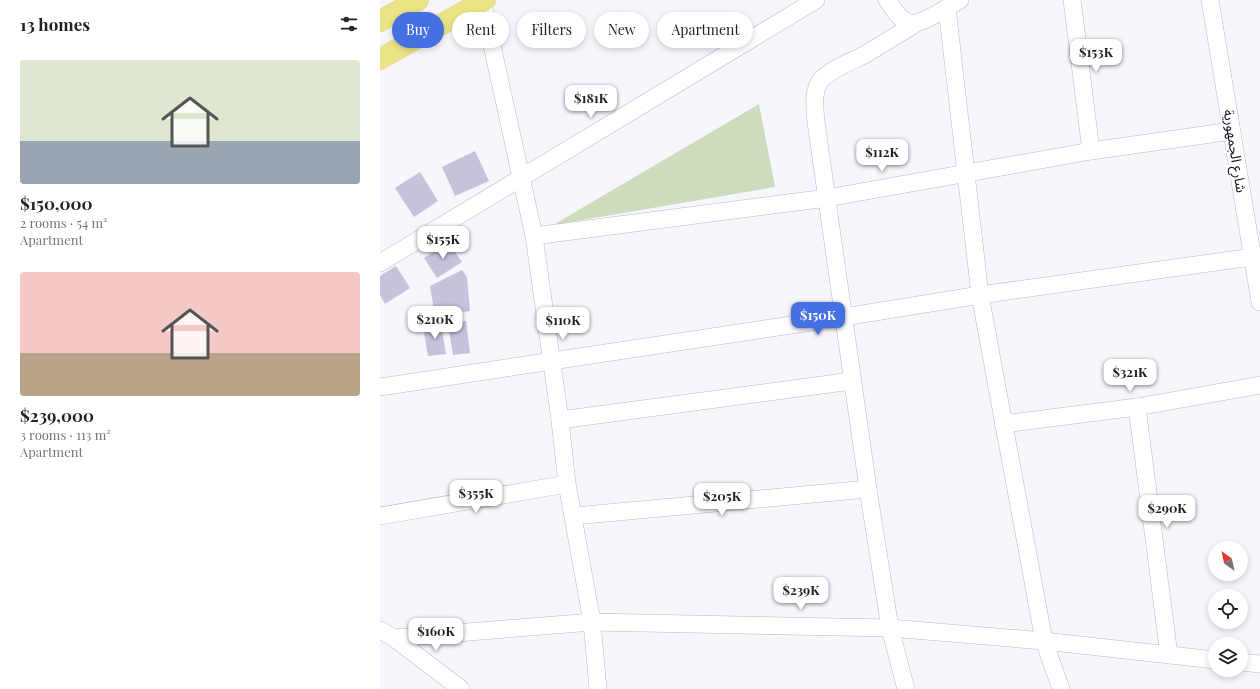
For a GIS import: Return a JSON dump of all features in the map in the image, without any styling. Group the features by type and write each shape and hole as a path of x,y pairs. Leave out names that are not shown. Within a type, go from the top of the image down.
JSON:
{"main road":[{"path":"380,21 418,0"},
{"path":"380,59 483,0"}],"street":[{"path":"483,0 534,236 560,420 567,484 592,622 598,689"},
{"path":"380,263 816,0"},
{"path":"887,0 901,18 908,23 915,24"},
{"path":"1072,0 1091,150"},
{"name":"شارع الجمهورية","path":"1210,0 1232,132 1256,256 1260,302"},
{"path":"906,689 890,628 868,489 814,99 820,81 827,74 915,24 954,4 966,173 980,295 1044,641 1061,689"},
{"path":"534,236 827,198 1091,150 1232,132"},
{"path":"380,387 980,295 1256,256"},
{"path":"560,420 852,381"},
{"path":"1003,424 1137,407 1260,385"},
{"path":"1137,407 1169,655"},
{"path":"380,516 567,484"},
{"path":"574,516 868,489"},
{"path":"387,634 592,622 890,628 1044,641 1208,659"},
{"path":"387,634 461,689"},
{"path":"1248,663 1260,664"}],"green space":[{"path":"759,104 775,187 553,225"}],"building":[{"path":"475,151 489,181 455,196 442,167"},
{"path":"420,172 438,201 414,217 395,188"},
{"path":"448,242 462,262 437,278 424,258"},
{"path":"396,266 410,288 385,304 380,295 380,276"},
{"path":"462,270 467,277 470,311 435,316 430,286"},
{"path":"466,321 470,353 453,355 448,324"},
{"path":"441,324 446,354 428,356 423,327"}]}
